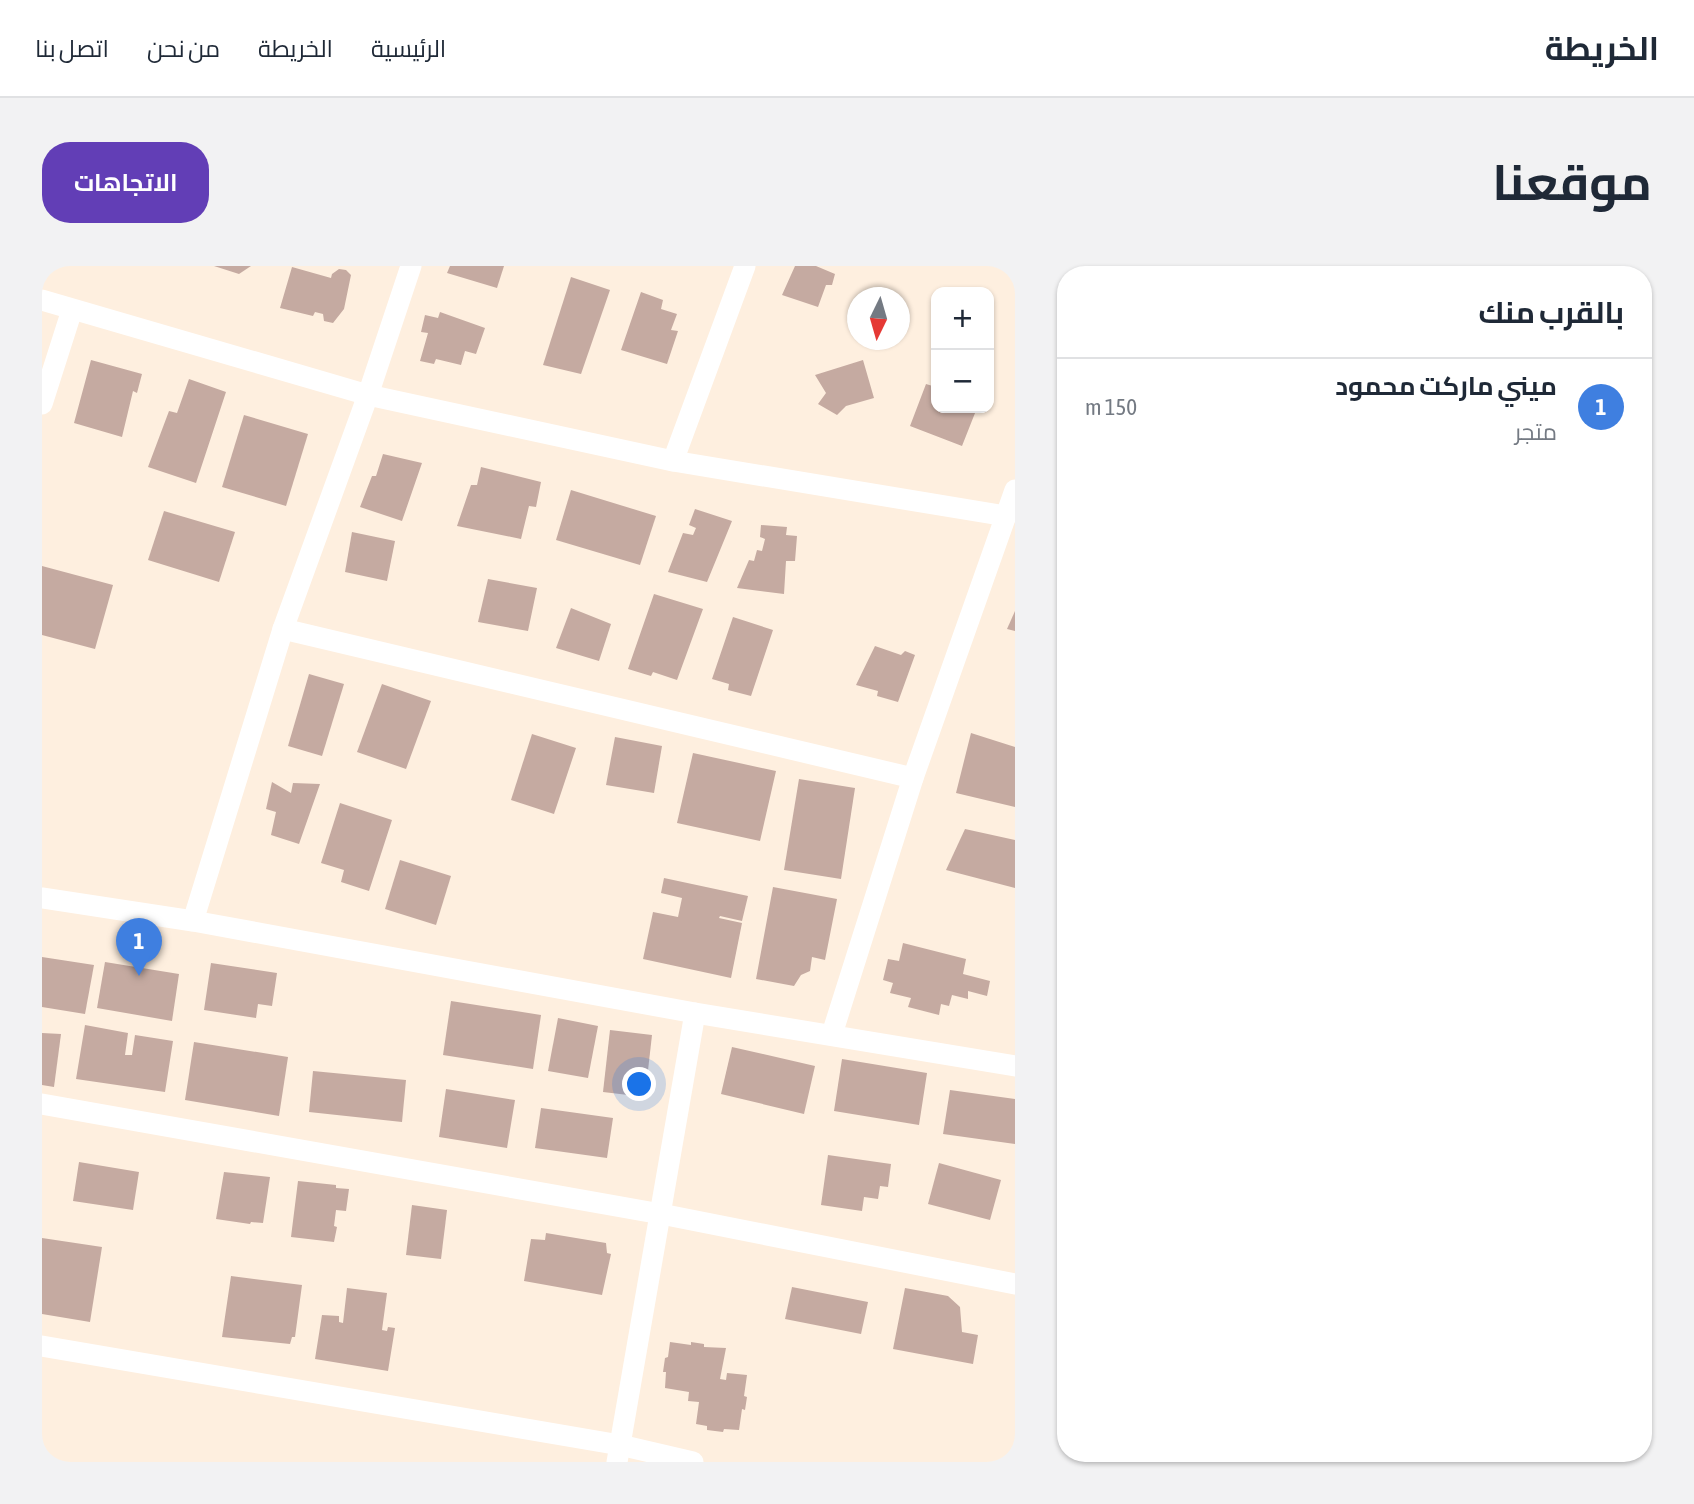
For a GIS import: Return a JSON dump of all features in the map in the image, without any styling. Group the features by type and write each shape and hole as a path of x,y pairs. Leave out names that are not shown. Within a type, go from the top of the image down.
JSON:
{"street":[{"path":"193,921 283,629 368,395 411,266"},
{"path":"673,461 745,266"},
{"path":"42,300 368,395 673,461 1006,516"},
{"path":"42,404 72,310"},
{"path":"832,1034 913,778 1015,490"},
{"path":"283,629 913,778"},
{"path":"42,898 193,921 695,1013 1015,1066"},
{"path":"619,1454 695,1013"},
{"path":"42,1104 661,1214 1015,1284"},
{"path":"42,1346 619,1454 693,1462"}],"building":[{"path":"214,266 251,266 239,274"},
{"path":"450,266 504,266 497,288 447,273"},
{"path":"795,266 816,266 835,274 832,285 826,285 818,307 782,295"},
{"path":"292,267 331,278 339,269 346,270 351,275 344,309 333,323 324,321 323,314 315,312 313,316 280,308"},
{"path":"571,277 610,290 581,374 543,365"},
{"path":"641,292 663,300 661,309 677,314 671,330 678,331 667,364 621,350"},
{"path":"440,312 485,328 476,354 465,351 461,365 436,359 434,364 420,361 428,333 421,332 425,315 438,318"},
{"path":"91,360 142,374 137,393 133,391 122,437 74,423"},
{"path":"863,360 874,398 846,406 837,415 818,404 826,393 815,375"},
{"path":"189,379 226,392 196,483 148,467 169,411 177,413"},
{"path":"926,384 931,386 931,413 975,413 962,446 910,426"},
{"path":"244,415 308,434 286,506 222,487"},
{"path":"383,454 422,463 402,521 360,507 372,476 376,476"},
{"path":"481,467 541,482 536,507 529,506 521,539 457,526 471,485 477,485"},
{"path":"571,490 656,516 640,565 556,540"},
{"path":"695,509 732,521 707,582 668,572 683,533 693,535 696,528 689,525"},
{"path":"164,511 235,532 219,582 148,560"},
{"path":"761,525 787,527 786,535 797,536 795,561 786,561 784,594 737,588 749,560 754,561 757,550 762,551 765,539 760,537"},
{"path":"352,532 395,541 387,581 345,572"},
{"path":"42,566 113,585 95,649 42,635"},
{"path":"488,579 537,588 528,631 478,622"},
{"path":"654,594 703,609 677,680 653,672 651,676 628,669"},
{"path":"571,608 611,624 599,661 556,648"},
{"path":"1015,611 1015,631 1007,629"},
{"path":"733,617 773,630 751,696 728,690 729,684 712,679"},
{"path":"875,646 901,655 905,651 915,655 898,702 877,696 878,691 856,685"},
{"path":"309,674 344,684 322,756 288,746"},
{"path":"382,684 431,701 406,769 357,752"},
{"path":"971,733 1015,747 1015,807 956,793"},
{"path":"532,734 576,748 554,814 511,800"},
{"path":"615,737 662,746 654,793 606,785"},
{"path":"693,753 776,771 760,841 677,823"},
{"path":"799,779 855,788 841,879 784,870"},
{"path":"272,782 291,793 293,783 320,784 299,844 271,835 276,812 266,809"},
{"path":"340,803 392,820 369,891 341,882 344,870 321,863"},
{"path":"965,829 1015,840 1015,888 946,870"},
{"path":"400,860 451,876 436,925 385,909"},
{"path":"664,878 748,896 742,921 720,916 719,918 742,923 731,978 643,959 653,912 678,917 682,898 661,893"},
{"path":"773,887 837,899 825,960 812,957 810,971 801,975 794,986 756,979"},
{"path":"903,943 966,959 963,974 990,981 987,996 968,991 968,999 952,995 949,1006 941,1004 939,1015 908,1007 911,998 890,993 893,983 883,980 888,959 899,961"},
{"path":"42,957 94,965 85,1014 42,1007"},
{"path":"105,962 179,974 172,1021 97,1008"},
{"path":"211,963 277,973 272,1006 258,1004 256,1018 204,1010"},
{"path":"451,1001 541,1015 533,1069 443,1055"},
{"path":"558,1018 598,1026 588,1078 548,1071"},
{"path":"85,1025 128,1033 125,1055 132,1055 135,1035 173,1041 165,1092 76,1079"},
{"path":"610,1030 652,1035 645,1097 603,1092"},
{"path":"42,1033 61,1034 54,1087 42,1085"},
{"path":"194,1042 288,1057 279,1116 185,1100"},
{"path":"732,1047 815,1066 804,1114 721,1094"},
{"path":"842,1059 927,1073 919,1125 834,1111"},
{"path":"313,1071 406,1080 402,1122 309,1112"},
{"path":"446,1089 515,1100 507,1148 439,1137"},
{"path":"950,1090 1015,1099 1015,1144 943,1134"},
{"path":"541,1108 613,1118 607,1158 535,1148"},
{"path":"828,1155 891,1164 888,1187 880,1186 878,1199 864,1197 862,1211 821,1205"},
{"path":"79,1162 139,1172 133,1210 73,1201"},
{"path":"939,1163 1001,1180 990,1220 928,1204"},
{"path":"224,1172 270,1177 263,1223 216,1219"},
{"path":"298,1181 349,1189 346,1211 336,1210 334,1242 291,1237"},
{"path":"412,1205 447,1210 441,1259 406,1255"},
{"path":"546,1233 606,1243 607,1253 611,1254 602,1295 524,1281 531,1239 545,1240"},
{"path":"42,1238 102,1247 90,1322 42,1314"},
{"path":"231,1276 302,1285 295,1337 292,1337 290,1344 222,1337"},
{"path":"792,1287 868,1302 861,1334 785,1319"},
{"path":"347,1288 387,1293 382,1330 395,1328 388,1371 315,1359 322,1315 339,1316 339,1322 343,1323"},
{"path":"905,1288 948,1296 960,1307 962,1332 978,1335 973,1364 893,1349"},
{"path":"670,1342 691,1345 691,1342 704,1344 704,1347 726,1348 720,1379 726,1380 727,1373 747,1375 744,1396 747,1397 739,1430 707,1430 707,1426 696,1424 699,1402 688,1401 689,1392 665,1388 666,1372 663,1372"}],"place":[{"name":"ميني ماركت محمود","path":"139,976"}]}
